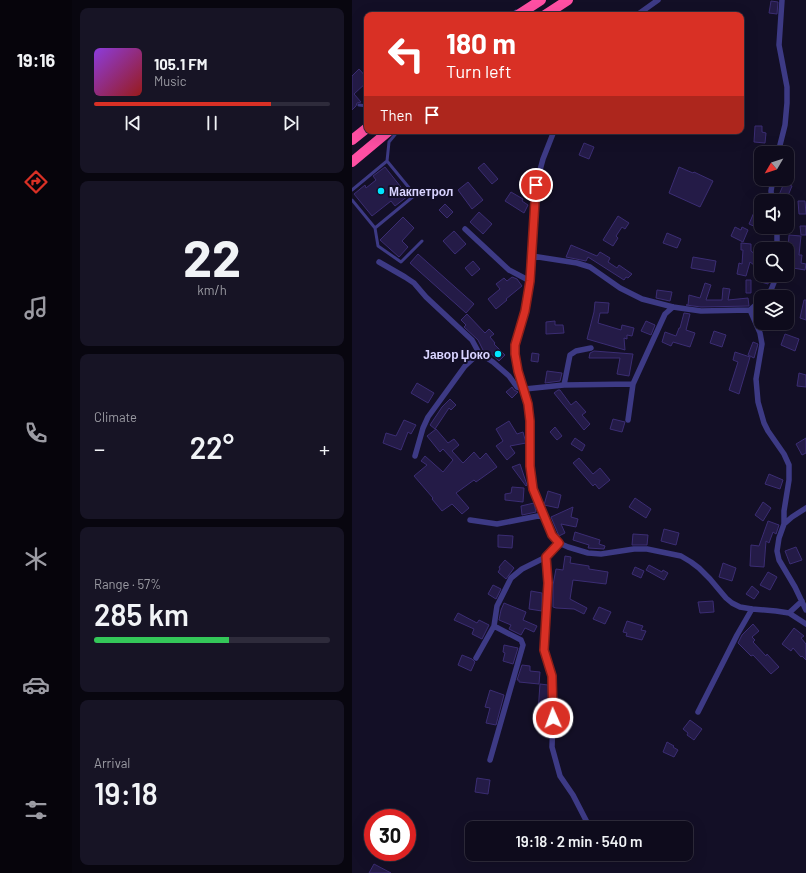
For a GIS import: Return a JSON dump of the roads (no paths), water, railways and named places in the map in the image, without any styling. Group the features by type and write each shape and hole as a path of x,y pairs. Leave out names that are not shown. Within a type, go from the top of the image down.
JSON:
{"highway":[{"path":"520,11 541,0"},
{"path":"549,12 568,0"},
{"path":"352,140 364,130"},
{"path":"352,162 385,134"}],"street":[{"path":"641,12 658,0"},
{"path":"780,146 785,125 787,103 787,87 778,45 782,0"},
{"path":"553,134 543,160 536,185 530,281 525,311 515,345 518,371 525,389 528,404 530,421 531,477 533,489 542,515 552,535 559,543 588,552 601,554 634,549 647,549 681,556 699,568 732,603 752,609 776,610 789,613 806,624"},
{"path":"465,229 509,270 530,281"},
{"path":"532,256 577,263 590,267 620,288 642,299 673,307 701,312 750,310 754,306"},
{"path":"380,262 414,284 472,340 479,353 493,362 509,376 517,387 525,389 633,384"},
{"path":"628,420 633,384 665,314 673,307"},
{"path":"750,310 760,333 762,344 756,379 758,402 764,423 784,454 789,465 789,480 784,511 784,524 776,551 779,560 806,610"},
{"path":"564,386 570,355 576,351 591,348"},
{"path":"415,456 423,428 428,417 465,366 479,353"},
{"path":"784,524 792,516 806,508"},
{"path":"470,520 497,524 542,515"},
{"path":"476,658 494,626 497,606 511,578 522,569 546,557 559,543"},
{"path":"546,557 548,583 544,650 552,676 552,746 555,762 560,776 586,821"},
{"path":"789,613 802,601"},
{"path":"698,712 736,635 752,609"},
{"path":"490,760 523,644 521,640 494,626"}],"lane":[{"path":"358,105 364,106"},
{"path":"352,190 387,161 389,142 396,134"},
{"path":"376,228 415,195 387,161"},
{"path":"352,200 376,228 378,246 401,262 422,241"}],"place":[{"name":"Макпетрол","path":"381,191"},
{"name":"Јавор Џоко","path":"498,354"}]}
